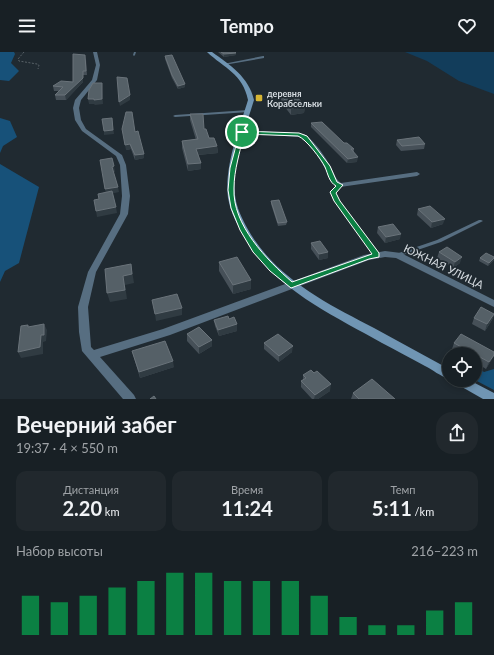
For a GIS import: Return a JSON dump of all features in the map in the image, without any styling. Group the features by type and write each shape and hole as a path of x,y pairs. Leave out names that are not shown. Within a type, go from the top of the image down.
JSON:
{"main road":[{"path":"209,52 241,78 249,88 251,100 233,168 231,190 234,208 243,230 256,251 273,270 291,285 341,316 442,370"},
{"path":"472,387 494,399"}],"street":[{"path":"95,52 98,65 94,80 78,100 76,108 78,120 84,130 119,155 123,165 126,196 124,214 92,272 83,307 84,332 86,348 130,399"},
{"path":"242,132 302,135 327,166 331,178 335,183 340,185 417,174"},
{"name":"ЮЖНАЯ УЛИЦА","path":"92,355 166,332 367,257 377,255 398,255 494,304"}],"lane":[{"path":"224,64 263,57"},
{"path":"175,116 248,111"},
{"path":"340,185 333,192 337,201 377,255"},
{"path":"398,255 439,241 481,221"}],"path":[{"path":"24,52 18,60 37,64 39,66 38,69"}],"shaded area":[{"path":"0,52 14,52 15,54 11,63 19,71 9,81 0,80"},
{"path":"405,52 494,52 494,94 459,81 427,61"},
{"path":"0,118 10,121 17,137 3,146 0,153"},
{"path":"0,164 39,187 19,263 5,271 0,282"},
{"path":"494,369 494,390 482,384 482,371 484,372"}],"building":[{"path":"221,52 235,52 236,53 224,54"},
{"path":"73,54 85,55 86,71 83,71 83,78 65,95 55,95 63,87 53,86 61,81 73,82"},
{"path":"172,55 185,84 178,86 172,75 165,56"},
{"path":"117,77 127,78 130,95 119,102"},
{"path":"93,83 102,83 102,99 88,99 89,90"},
{"path":"294,94 305,106 291,108 281,95"},
{"path":"126,112 132,112 135,132 138,131 144,154 135,155 130,144 125,145 122,129"},
{"path":"190,114 203,114 204,129 206,129 209,138 214,138 217,146 196,149 201,163 188,164 182,141 198,139"},
{"path":"112,118 113,130 104,131 102,119"},
{"path":"322,122 344,143 347,143 354,149 351,149 358,157 348,159 311,123"},
{"path":"419,137 425,144 402,146 397,140"},
{"path":"112,158 114,166 112,167 118,187 105,189 100,160"},
{"path":"112,191 116,207 96,211 94,200 99,199 98,194"},
{"path":"279,200 287,222 278,223 271,201"},
{"path":"430,206 445,219 432,222 418,209"},
{"path":"393,224 401,234 386,237 378,227"},
{"path":"320,241 328,252 319,254 311,243"},
{"path":"447,247 462,257 455,262 439,252"},
{"path":"486,253 494,257 489,263 480,258"},
{"path":"237,257 251,280 233,285 219,262"},
{"path":"131,264 132,274 123,276 125,290 107,293 105,269"},
{"path":"177,294 182,308 155,314 152,300"},
{"path":"481,307 494,314 487,324 474,318"},
{"path":"228,316 229,319 234,317 237,324 218,330 214,320"},
{"path":"44,324 44,335 41,335 40,347 18,352 21,326 28,325 28,327"},
{"path":"199,327 212,340 199,347 187,334"},
{"path":"278,334 293,346 279,356 264,343"},
{"path":"461,334 494,352 494,355 489,362 482,358 482,347 461,347 454,343"},
{"path":"165,341 173,361 139,372 132,351"},
{"path":"311,370 314,373 317,371 331,384 315,395 301,381 306,378 303,375"},
{"path":"372,379 395,399 359,399 353,393"}],"place":[{"name":"деревня Корабсельки","path":"259,98"}],"route":[{"path":"242,132 299,134 305,137 327,166 331,178 335,183 340,185 333,192 337,201 377,255 367,257 291,285 273,270 256,251 243,230 234,208 231,190 233,168 242,132"}]}
